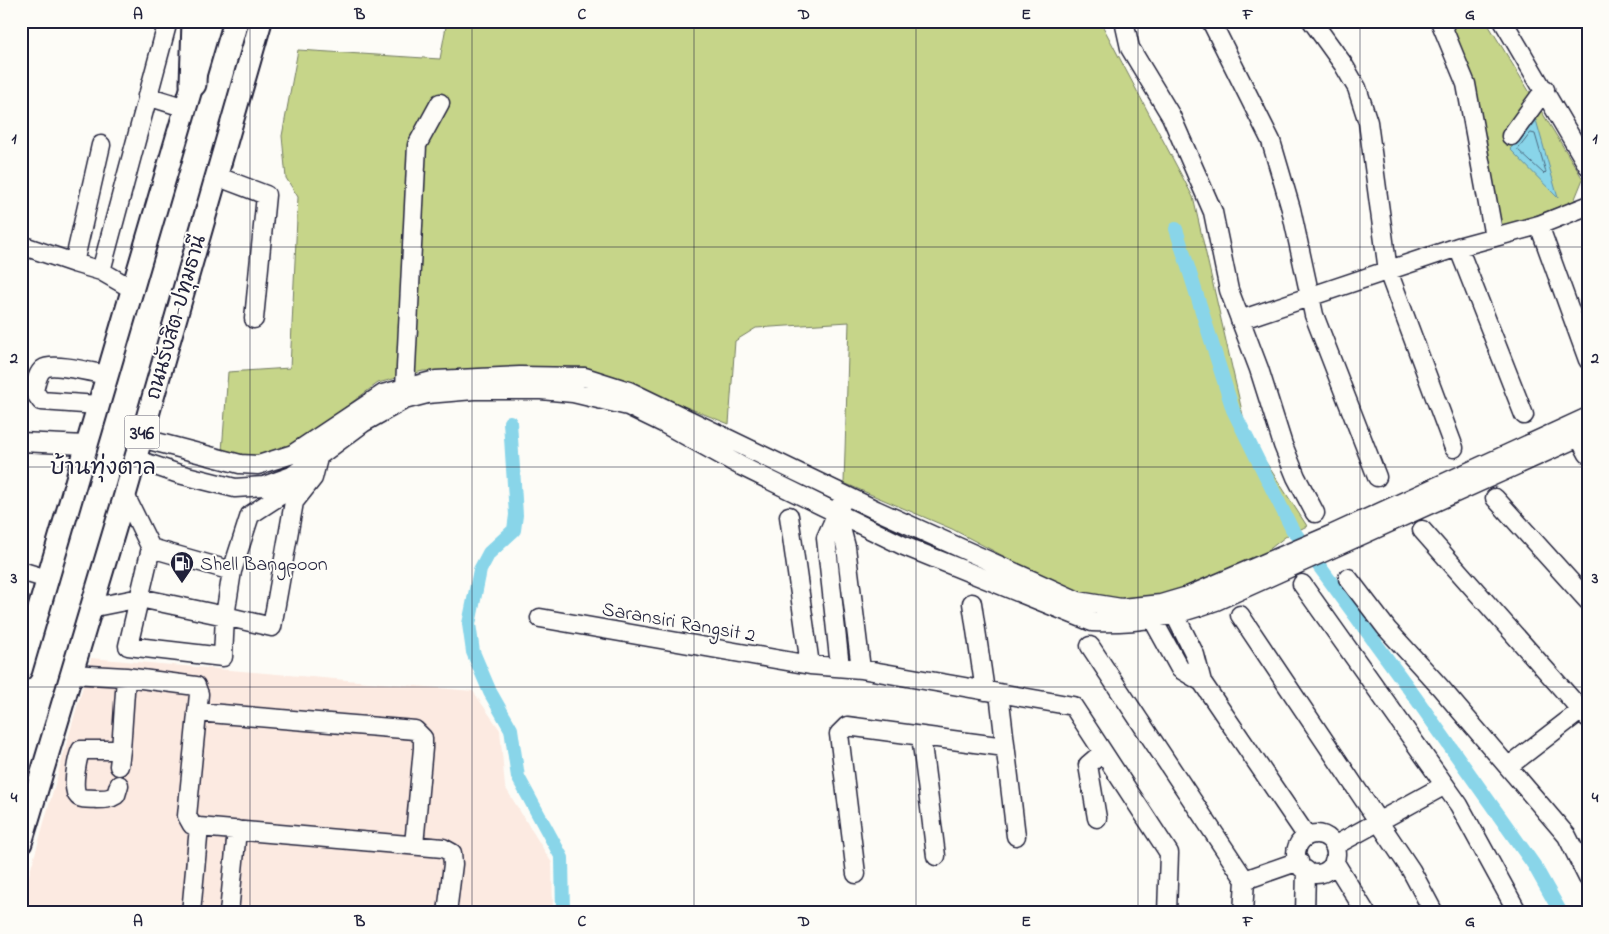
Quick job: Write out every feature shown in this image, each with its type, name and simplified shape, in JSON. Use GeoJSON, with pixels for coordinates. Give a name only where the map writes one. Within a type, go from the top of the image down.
{"type":"FeatureCollection","features":[{"type":"Feature","properties":{"kind":"highway"},"geometry":{"type":"LineString","coordinates":[[193,84],[195,21]]}},
{"type":"Feature","properties":{"kind":"main road","name":"346"},"geometry":{"type":"LineString","coordinates":[[21,670],[85,445],[134,290],[212,21]]}},
{"type":"Feature","properties":{"kind":"main road","name":"ถนนรังสิต-ปทุมธานี"},"geometry":{"type":"LineString","coordinates":[[21,843],[90,608],[126,495],[142,462],[216,176],[261,21]]}},
{"type":"Feature","properties":{"kind":"street"},"geometry":{"type":"LineString","coordinates":[[102,271],[168,21]]}},
{"type":"Feature","properties":{"kind":"street"},"geometry":{"type":"LineString","coordinates":[[1124,21],[1130,48],[1170,116],[1213,212],[1229,290],[1259,369],[1283,445],[1296,477],[1315,513]]}},
{"type":"Feature","properties":{"kind":"street"},"geometry":{"type":"LineString","coordinates":[[1211,21],[1270,141],[1291,209],[1308,297],[1377,477]]}},
{"type":"Feature","properties":{"kind":"street"},"geometry":{"type":"LineString","coordinates":[[1312,21],[1343,64],[1357,88],[1368,122],[1388,271],[1454,448]]}},
{"type":"Feature","properties":{"kind":"street"},"geometry":{"type":"LineString","coordinates":[[1440,21],[1466,84],[1494,237]]}},
{"type":"Feature","properties":{"kind":"street"},"geometry":{"type":"LineString","coordinates":[[1503,21],[1588,166]]}},
{"type":"Feature","properties":{"kind":"street"},"geometry":{"type":"LineString","coordinates":[[1511,136],[1544,90]]}},
{"type":"Feature","properties":{"kind":"street"},"geometry":{"type":"LineString","coordinates":[[147,96],[186,108]]}},
{"type":"Feature","properties":{"kind":"street"},"geometry":{"type":"LineString","coordinates":[[405,388],[417,145],[440,103]]}},
{"type":"Feature","properties":{"kind":"street"},"geometry":{"type":"LineString","coordinates":[[74,263],[101,145]]}},
{"type":"Feature","properties":{"kind":"street"},"geometry":{"type":"LineString","coordinates":[[216,176],[266,195],[254,319]]}},
{"type":"Feature","properties":{"kind":"street"},"geometry":{"type":"LineString","coordinates":[[1240,320],[1458,247],[1539,225],[1588,206],[1586,196],[1588,191]]}},
{"type":"Feature","properties":{"kind":"street"},"geometry":{"type":"LineString","coordinates":[[1539,225],[1588,360]]}},
{"type":"Feature","properties":{"kind":"street"},"geometry":{"type":"LineString","coordinates":[[21,245],[102,271],[134,290]]}},
{"type":"Feature","properties":{"kind":"street"},"geometry":{"type":"LineString","coordinates":[[1458,247],[1524,415]]}},
{"type":"Feature","properties":{"kind":"street"},"geometry":{"type":"LineString","coordinates":[[98,405],[41,400],[34,391],[37,377],[42,369],[52,366],[107,376]]}},
{"type":"Feature","properties":{"kind":"street"},"geometry":{"type":"LineString","coordinates":[[142,462],[178,474],[235,488],[264,486],[292,476],[314,451],[383,394],[445,380],[520,376],[585,378],[629,391],[845,495],[1078,601],[1149,613]]}},
{"type":"Feature","properties":{"kind":"street"},"geometry":{"type":"LineString","coordinates":[[148,440],[240,464],[258,465],[293,454],[314,451],[404,400],[427,394],[474,390],[541,390],[573,393],[628,406],[671,427],[741,466],[904,546],[942,562],[1092,622],[1123,623],[1149,613],[1216,600],[1282,564],[1582,428],[1588,454]]}},
{"type":"Feature","properties":{"kind":"street"},"geometry":{"type":"LineString","coordinates":[[21,442],[85,445]]}},
{"type":"Feature","properties":{"kind":"street"},"geometry":{"type":"LineString","coordinates":[[741,466],[744,445]]}},
{"type":"Feature","properties":{"kind":"street"},"geometry":{"type":"LineString","coordinates":[[126,495],[151,548],[128,646],[223,657],[225,616],[232,572],[250,515],[307,479],[314,451]]}},
{"type":"Feature","properties":{"kind":"street"},"geometry":{"type":"LineString","coordinates":[[90,608],[140,598],[272,628],[294,502],[313,478],[314,451]]}},
{"type":"Feature","properties":{"kind":"street"},"geometry":{"type":"LineString","coordinates":[[840,667],[826,538],[845,495]]}},
{"type":"Feature","properties":{"kind":"street"},"geometry":{"type":"LineString","coordinates":[[1495,498],[1588,600]]}},
{"type":"Feature","properties":{"kind":"street"},"geometry":{"type":"LineString","coordinates":[[837,513],[846,548],[861,669]]}},
{"type":"Feature","properties":{"kind":"street"},"geometry":{"type":"LineString","coordinates":[[789,516],[810,665]]}},
{"type":"Feature","properties":{"kind":"street"},"geometry":{"type":"LineString","coordinates":[[1422,530],[1586,711],[1508,766]]}},
{"type":"Feature","properties":{"kind":"street"},"geometry":{"type":"LineString","coordinates":[[942,562],[949,543]]}},
{"type":"Feature","properties":{"kind":"street"},"geometry":{"type":"LineString","coordinates":[[151,548],[232,572]]}},
{"type":"Feature","properties":{"kind":"street"},"geometry":{"type":"LineString","coordinates":[[21,571],[47,579]]}},
{"type":"Feature","properties":{"kind":"street"},"geometry":{"type":"LineString","coordinates":[[1348,578],[1387,629],[1567,836],[1588,878]]}},
{"type":"Feature","properties":{"kind":"street"},"geometry":{"type":"LineString","coordinates":[[1302,584],[1459,805],[1518,913]]}},
{"type":"Feature","properties":{"kind":"street"},"geometry":{"type":"LineString","coordinates":[[972,603],[1005,747],[1016,836]]}},
{"type":"Feature","properties":{"kind":"street"},"geometry":{"type":"LineString","coordinates":[[1172,609],[1196,655],[1202,682],[1306,836]]}},
{"type":"Feature","properties":{"kind":"street"},"geometry":{"type":"LineString","coordinates":[[1149,613],[1180,670],[1202,682]]}},
{"type":"Feature","properties":{"kind":"street"},"geometry":{"type":"LineString","coordinates":[[1240,615],[1411,870],[1434,913]]}},
{"type":"Feature","properties":{"kind":"street","name":"Saransiri Rangsit 2"},"geometry":{"type":"LineString","coordinates":[[540,618],[810,665],[861,669],[1073,706],[1169,853],[1167,913]]}},
{"type":"Feature","properties":{"kind":"street"},"geometry":{"type":"LineString","coordinates":[[1090,646],[1245,880],[1243,913]]}},
{"type":"Feature","properties":{"kind":"street"},"geometry":{"type":"LineString","coordinates":[[70,674],[126,677],[196,686],[199,694],[187,816],[192,824],[199,827],[443,848],[452,853],[453,864],[447,913]]}},
{"type":"Feature","properties":{"kind":"street"},"geometry":{"type":"LineString","coordinates":[[119,785],[116,795],[105,800],[81,798],[76,795],[74,789],[78,756],[81,750],[120,758],[126,677]]}},
{"type":"Feature","properties":{"kind":"street"},"geometry":{"type":"LineString","coordinates":[[197,712],[415,730],[423,738],[423,748],[414,845]]}},
{"type":"Feature","properties":{"kind":"street"},"geometry":{"type":"LineString","coordinates":[[1080,718],[1097,818]]}},
{"type":"Feature","properties":{"kind":"street"},"geometry":{"type":"LineString","coordinates":[[856,874],[839,734],[847,726],[1005,747]]}},
{"type":"Feature","properties":{"kind":"street"},"geometry":{"type":"LineString","coordinates":[[921,736],[936,856]]}},
{"type":"Feature","properties":{"kind":"street"},"geometry":{"type":"LineString","coordinates":[[1088,765],[1103,752]]}},
{"type":"Feature","properties":{"kind":"street"},"geometry":{"type":"LineString","coordinates":[[1245,880],[1302,866],[1317,874],[1327,871],[1334,853],[1379,822],[1445,785]]}},
{"type":"Feature","properties":{"kind":"street"},"geometry":{"type":"LineString","coordinates":[[191,913],[199,827]]}},
{"type":"Feature","properties":{"kind":"street"},"geometry":{"type":"LineString","coordinates":[[229,913],[237,830]]}},
{"type":"Feature","properties":{"kind":"street"},"geometry":{"type":"LineString","coordinates":[[1305,913],[1302,866],[1298,848],[1306,836],[1319,834],[1327,838],[1366,913]]}},
{"type":"Feature","properties":{"kind":"shaded area"},"geometry":{"type":"Polygon","coordinates":[[[91,658],[473,691],[500,730],[505,787],[552,863],[553,913],[21,913],[21,903],[91,658]]]}},
{"type":"Feature","properties":{"kind":"green space"},"geometry":{"type":"Polygon","coordinates":[[[447,21],[1100,21],[1193,197],[1247,433],[1307,526],[1285,537],[1262,555],[1173,592],[1124,602],[1079,596],[952,529],[844,483],[849,322],[756,328],[735,341],[729,424],[585,367],[423,371],[378,383],[304,438],[263,458],[222,451],[228,372],[290,368],[298,197],[286,178],[282,136],[298,50],[440,59],[447,21]]]}},
{"type":"Feature","properties":{"kind":"green space"},"geometry":{"type":"Polygon","coordinates":[[[1446,21],[1486,21],[1583,179],[1574,201],[1500,229],[1446,21]]]}},
{"type":"Feature","properties":{"kind":"water"},"geometry":{"type":"Polygon","coordinates":[[[1536,120],[1558,198],[1510,149],[1536,120]]]}},
{"type":"Feature","properties":{"kind":"waterway"},"geometry":{"type":"LineString","coordinates":[[1176,229],[1233,410],[1292,529],[1415,697],[1534,865],[1561,913]]}},
{"type":"Feature","properties":{"kind":"waterway"},"geometry":{"type":"LineString","coordinates":[[510,422],[516,515],[514,530],[489,553],[480,570],[469,624],[473,652],[490,692],[511,729],[518,777],[562,858],[563,913]]}},
{"type":"Feature","properties":{"kind":"place","name":"Shell Bangpoon"},"geometry":{"type":"Point","coordinates":[182,584]}},
{"type":"Feature","properties":{"kind":"district","name":"บ้านทุ่งตาล"},"geometry":{"type":"Point","coordinates":[103,466]}}]}
